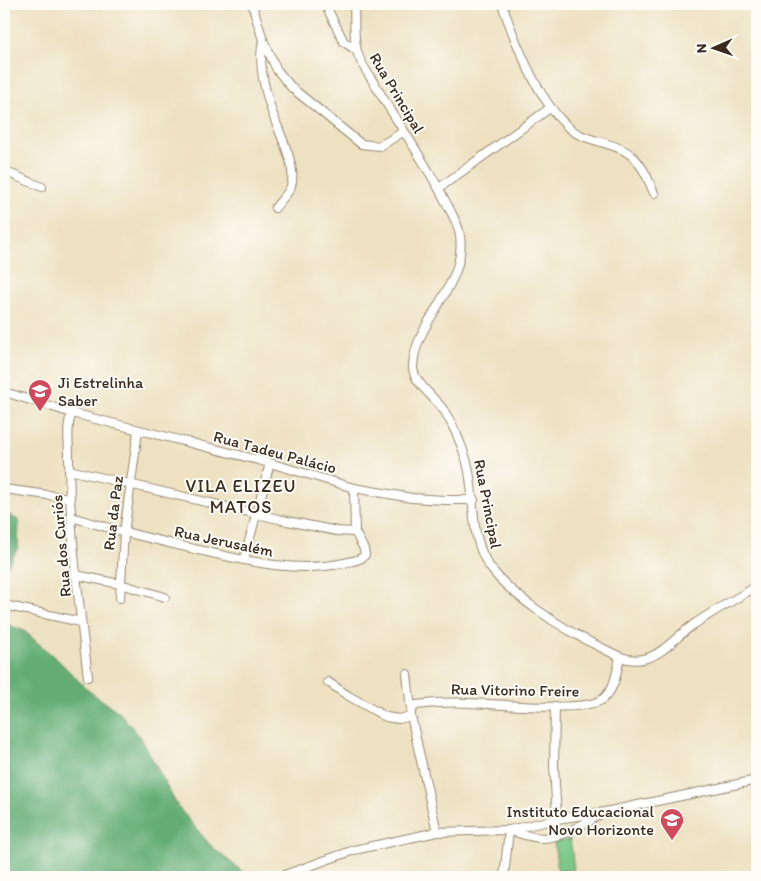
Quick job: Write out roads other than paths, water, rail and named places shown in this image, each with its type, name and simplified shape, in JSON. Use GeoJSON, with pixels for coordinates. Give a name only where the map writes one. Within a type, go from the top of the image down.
{"type":"FeatureCollection","features":[{"type":"Feature","properties":{"kind":"street"},"geometry":{"type":"LineString","coordinates":[[252,4],[263,40],[277,70],[284,80],[353,139],[365,146],[380,146],[403,132]]}},
{"type":"Feature","properties":{"kind":"street"},"geometry":{"type":"LineString","coordinates":[[324,4],[344,42],[347,46],[356,50]]}},
{"type":"Feature","properties":{"kind":"street","name":"Rua Principal"},"geometry":{"type":"LineString","coordinates":[[354,4],[356,50],[361,63],[439,188],[458,228],[460,237],[459,254],[452,280],[416,347],[413,370],[419,383],[443,409],[453,425],[467,462],[474,500],[474,515],[480,544],[487,562],[509,587],[573,633],[620,657],[638,660],[650,657],[694,624],[757,586]]}},
{"type":"Feature","properties":{"kind":"street"},"geometry":{"type":"LineString","coordinates":[[502,4],[528,66],[550,108],[569,128],[589,139],[632,155],[644,169],[654,193]]}},
{"type":"Feature","properties":{"kind":"street"},"geometry":{"type":"LineString","coordinates":[[263,40],[261,63],[270,108],[288,154],[292,171],[291,187],[275,208]]}},
{"type":"Feature","properties":{"kind":"street"},"geometry":{"type":"LineString","coordinates":[[439,188],[550,108]]}},
{"type":"Feature","properties":{"kind":"street"},"geometry":{"type":"LineString","coordinates":[[4,171],[42,187]]}},
{"type":"Feature","properties":{"kind":"street","name":"Rua Tadeu Palácio"},"geometry":{"type":"LineString","coordinates":[[11,394],[72,413],[270,463],[354,488],[412,498],[474,500]]}},
{"type":"Feature","properties":{"kind":"street","name":"Rua dos Curiós"},"geometry":{"type":"LineString","coordinates":[[72,413],[70,422],[70,498],[76,574],[88,676]]}},
{"type":"Feature","properties":{"kind":"street","name":"Rua da Paz"},"geometry":{"type":"LineString","coordinates":[[120,598],[124,533],[138,431]]}},
{"type":"Feature","properties":{"kind":"street"},"geometry":{"type":"LineString","coordinates":[[244,560],[270,463]]}},
{"type":"Feature","properties":{"kind":"street"},"geometry":{"type":"LineString","coordinates":[[69,470],[322,528],[355,532],[354,488]]}},
{"type":"Feature","properties":{"kind":"street"},"geometry":{"type":"LineString","coordinates":[[4,489],[70,498]]}},
{"type":"Feature","properties":{"kind":"street","name":"Rua Jerusalém"},"geometry":{"type":"LineString","coordinates":[[72,517],[124,533],[288,568],[318,568],[362,559],[365,555],[364,549],[355,532]]}},
{"type":"Feature","properties":{"kind":"street"},"geometry":{"type":"LineString","coordinates":[[76,574],[164,597]]}},
{"type":"Feature","properties":{"kind":"street"},"geometry":{"type":"LineString","coordinates":[[4,605],[81,622]]}},
{"type":"Feature","properties":{"kind":"street","name":"Rua Vitorino Freire"},"geometry":{"type":"LineString","coordinates":[[328,682],[386,717],[399,719],[411,713],[416,705],[424,704],[591,705],[605,697],[614,682],[620,657]]}},
{"type":"Feature","properties":{"kind":"street"},"geometry":{"type":"LineString","coordinates":[[407,674],[411,713],[437,832]]}},
{"type":"Feature","properties":{"kind":"street"},"geometry":{"type":"LineString","coordinates":[[555,706],[554,766],[557,819]]}},
{"type":"Feature","properties":{"kind":"street"},"geometry":{"type":"LineString","coordinates":[[280,877],[354,850],[437,832],[509,830],[757,780]]}},
{"type":"Feature","properties":{"kind":"street"},"geometry":{"type":"LineString","coordinates":[[509,830],[536,837],[550,837],[581,826],[605,812]]}},
{"type":"Feature","properties":{"kind":"street"},"geometry":{"type":"LineString","coordinates":[[504,877],[509,830]]}},
{"type":"Feature","properties":{"kind":"place","name":"Ji Estrelinha Saber"},"geometry":{"type":"Point","coordinates":[40,412]}},
{"type":"Feature","properties":{"kind":"place","name":"Instituto Educacional Novo Horizonte"},"geometry":{"type":"Point","coordinates":[672,841]}},
{"type":"Feature","properties":{"kind":"district","name":"VILA ELIZEU MATOS"},"geometry":{"type":"Point","coordinates":[241,496]}}]}
